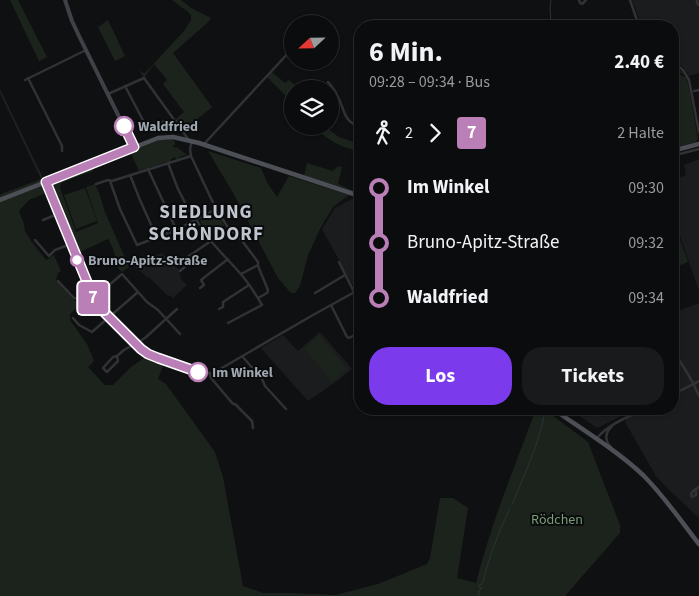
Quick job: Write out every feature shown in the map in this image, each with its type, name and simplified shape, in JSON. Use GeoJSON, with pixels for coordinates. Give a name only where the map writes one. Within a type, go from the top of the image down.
{"type":"FeatureCollection","features":[{"type":"Feature","properties":{"kind":"main road"},"geometry":{"type":"LineString","coordinates":[[0,200],[164,137],[179,138],[205,145],[354,194]]}},
{"type":"Feature","properties":{"kind":"main road"},"geometry":{"type":"LineString","coordinates":[[679,149],[699,144]]}},
{"type":"Feature","properties":{"kind":"main road"},"geometry":{"type":"LineString","coordinates":[[562,415],[637,470],[654,487],[699,544]]}},
{"type":"Feature","properties":{"kind":"street"},"geometry":{"type":"LineString","coordinates":[[65,0],[72,21],[134,147]]}},
{"type":"Feature","properties":{"kind":"street"},"geometry":{"type":"LineString","coordinates":[[579,0],[582,4],[586,0]]}},
{"type":"Feature","properties":{"kind":"street"},"geometry":{"type":"LineString","coordinates":[[630,0],[637,20]]}},
{"type":"Feature","properties":{"kind":"street"},"geometry":{"type":"LineString","coordinates":[[697,0],[699,5]]}},
{"type":"Feature","properties":{"kind":"street"},"geometry":{"type":"LineString","coordinates":[[24,80],[86,50]]}},
{"type":"Feature","properties":{"kind":"street"},"geometry":{"type":"LineString","coordinates":[[205,145],[284,58]]}},
{"type":"Feature","properties":{"kind":"street"},"geometry":{"type":"LineString","coordinates":[[679,67],[688,77],[698,118],[699,132]]}},
{"type":"Feature","properties":{"kind":"street"},"geometry":{"type":"LineString","coordinates":[[28,78],[62,146],[62,151]]}},
{"type":"Feature","properties":{"kind":"street"},"geometry":{"type":"LineString","coordinates":[[108,94],[142,78],[145,79],[190,141],[191,156],[216,210],[258,262],[268,290],[267,293],[258,298]]}},
{"type":"Feature","properties":{"kind":"street"},"geometry":{"type":"LineString","coordinates":[[125,86],[146,126],[160,122],[176,122]]}},
{"type":"Feature","properties":{"kind":"street"},"geometry":{"type":"LineString","coordinates":[[694,91],[699,90]]}},
{"type":"Feature","properties":{"kind":"street"},"geometry":{"type":"LineString","coordinates":[[339,99],[346,118],[354,125]]}},
{"type":"Feature","properties":{"kind":"street"},"geometry":{"type":"LineString","coordinates":[[679,154],[699,149]]}},
{"type":"Feature","properties":{"kind":"street"},"geometry":{"type":"LineString","coordinates":[[96,184],[191,156]]}},
{"type":"Feature","properties":{"kind":"street"},"geometry":{"type":"LineString","coordinates":[[168,163],[178,189],[195,220],[241,274],[262,305],[228,322]]}},
{"type":"Feature","properties":{"kind":"street"},"geometry":{"type":"LineString","coordinates":[[148,169],[176,230]]}},
{"type":"Feature","properties":{"kind":"street"},"geometry":{"type":"LineString","coordinates":[[130,175],[157,238]]}},
{"type":"Feature","properties":{"kind":"street"},"geometry":{"type":"LineString","coordinates":[[110,181],[120,209],[137,246],[176,230],[216,210]]}},
{"type":"Feature","properties":{"kind":"street"},"geometry":{"type":"LineString","coordinates":[[46,182],[96,304],[144,352],[199,373],[210,374],[354,292],[339,262]]}},
{"type":"Feature","properties":{"kind":"street"},"geometry":{"type":"LineString","coordinates":[[43,220],[58,214]]}},
{"type":"Feature","properties":{"kind":"street"},"geometry":{"type":"LineString","coordinates":[[35,240],[49,256],[55,250],[71,244]]}},
{"type":"Feature","properties":{"kind":"street"},"geometry":{"type":"LineString","coordinates":[[180,271],[186,265],[183,260],[211,241]]}},
{"type":"Feature","properties":{"kind":"street"},"geometry":{"type":"LineString","coordinates":[[200,288],[204,285],[201,280],[228,259]]}},
{"type":"Feature","properties":{"kind":"street"},"geometry":{"type":"LineString","coordinates":[[241,274],[258,265]]}},
{"type":"Feature","properties":{"kind":"street"},"geometry":{"type":"LineString","coordinates":[[58,280],[76,299],[107,288],[122,274],[180,334]]}},
{"type":"Feature","properties":{"kind":"street"},"geometry":{"type":"LineString","coordinates":[[315,293],[345,275]]}},
{"type":"Feature","properties":{"kind":"street"},"geometry":{"type":"LineString","coordinates":[[219,309],[223,307],[222,302],[249,285]]}},
{"type":"Feature","properties":{"kind":"street"},"geometry":{"type":"LineString","coordinates":[[73,318],[79,325],[92,332],[138,292]]}},
{"type":"Feature","properties":{"kind":"street"},"geometry":{"type":"LineString","coordinates":[[331,304],[348,338],[354,335]]}},
{"type":"Feature","properties":{"kind":"street"},"geometry":{"type":"LineString","coordinates":[[116,356],[118,361],[107,372],[102,368],[113,356],[116,356],[144,338],[177,309]]}},
{"type":"Feature","properties":{"kind":"street"},"geometry":{"type":"LineString","coordinates":[[242,356],[262,379],[265,386],[286,408]]}},
{"type":"Feature","properties":{"kind":"street"},"geometry":{"type":"LineString","coordinates":[[679,361],[694,384],[699,396]]}},
{"type":"Feature","properties":{"kind":"street"},"geometry":{"type":"LineString","coordinates":[[210,374],[223,394],[252,421],[253,428]]}},
{"type":"Feature","properties":{"kind":"street"},"geometry":{"type":"LineString","coordinates":[[679,392],[699,381]]}},
{"type":"Feature","properties":{"kind":"street"},"geometry":{"type":"LineString","coordinates":[[596,439],[605,430],[632,415]]}},
{"type":"Feature","properties":{"kind":"street"},"geometry":{"type":"LineString","coordinates":[[615,424],[607,432],[606,438],[620,456]]}},
{"type":"Feature","properties":{"kind":"shaded area"},"geometry":{"type":"Polygon","coordinates":[[[632,0],[699,0],[699,73],[689,76],[679,63],[679,20],[640,20],[632,0]]]}},
{"type":"Feature","properties":{"kind":"shaded area"},"geometry":{"type":"Polygon","coordinates":[[[699,159],[699,291],[679,233],[679,178],[686,175],[684,165],[699,159]]]}},
{"type":"Feature","properties":{"kind":"shaded area"},"geometry":{"type":"Polygon","coordinates":[[[354,198],[354,287],[322,229],[335,208],[354,198]]]}},
{"type":"Feature","properties":{"kind":"shaded area"},"geometry":{"type":"Polygon","coordinates":[[[162,253],[179,270],[181,279],[187,285],[173,298],[167,295],[149,277],[133,265],[162,253]]]}},
{"type":"Feature","properties":{"kind":"shaded area"},"geometry":{"type":"Polygon","coordinates":[[[699,303],[699,518],[656,476],[625,422],[628,415],[679,415],[679,311],[699,303]]]}},
{"type":"Feature","properties":{"kind":"shaded area"},"geometry":{"type":"Polygon","coordinates":[[[320,332],[352,369],[308,401],[261,348],[283,335],[298,351],[320,332]]]}},
{"type":"Feature","properties":{"kind":"shaded area"},"geometry":{"type":"Polygon","coordinates":[[[579,415],[623,415],[597,428],[579,415]]]}},
{"type":"Feature","properties":{"kind":"green space"},"geometry":{"type":"Polygon","coordinates":[[[10,0],[18,0],[47,57],[39,61],[10,0]]]}},
{"type":"Feature","properties":{"kind":"green space"},"geometry":{"type":"Polygon","coordinates":[[[172,0],[181,0],[191,8],[211,18],[173,53],[212,107],[184,130],[176,119],[184,112],[163,84],[167,80],[154,64],[144,78],[139,70],[145,73],[184,31],[191,20],[191,15],[172,0]]]}},
{"type":"Feature","properties":{"kind":"green space"},"geometry":{"type":"Polygon","coordinates":[[[108,20],[125,56],[115,61],[98,27],[108,20]]]}},
{"type":"Feature","properties":{"kind":"green space"},"geometry":{"type":"Polygon","coordinates":[[[272,72],[284,82],[284,94],[267,77],[272,72]]]}},
{"type":"Feature","properties":{"kind":"green space"},"geometry":{"type":"Polygon","coordinates":[[[679,74],[686,78],[688,83],[698,138],[696,142],[679,146],[679,74]]]}},
{"type":"Feature","properties":{"kind":"green space"},"geometry":{"type":"Polygon","coordinates":[[[0,89],[43,178],[42,181],[0,198],[1,194],[41,179],[0,93],[0,89]]]}},
{"type":"Feature","properties":{"kind":"green space"},"geometry":{"type":"Polygon","coordinates":[[[324,135],[336,135],[354,142],[354,150],[347,148],[335,143],[324,135]]]}},
{"type":"Feature","properties":{"kind":"green space"},"geometry":{"type":"Polygon","coordinates":[[[171,139],[175,141],[174,148],[177,147],[188,156],[179,157],[180,159],[177,160],[175,157],[170,160],[171,162],[139,171],[130,151],[158,140],[171,139]]]}},
{"type":"Feature","properties":{"kind":"green space"},"geometry":{"type":"Polygon","coordinates":[[[208,151],[261,168],[268,184],[277,197],[289,176],[349,195],[333,207],[321,227],[308,255],[300,286],[295,293],[290,292],[278,278],[232,191],[208,151]]]}},
{"type":"Feature","properties":{"kind":"green space"},"geometry":{"type":"Polygon","coordinates":[[[307,163],[333,171],[338,166],[342,167],[338,184],[354,191],[304,176],[307,163]]]}},
{"type":"Feature","properties":{"kind":"green space"},"geometry":{"type":"Polygon","coordinates":[[[95,164],[92,172],[61,183],[60,188],[76,232],[98,223],[86,187],[95,184],[129,267],[122,272],[118,267],[108,239],[80,252],[76,241],[72,241],[51,187],[57,181],[95,164]]]}},
{"type":"Feature","properties":{"kind":"green space","name":"Rödchen"},"geometry":{"type":"Polygon","coordinates":[[[41,186],[45,187],[48,192],[29,200],[19,211],[25,231],[46,260],[54,255],[61,271],[58,273],[56,280],[75,301],[83,299],[84,301],[90,298],[93,303],[83,312],[77,307],[70,314],[70,320],[87,344],[94,361],[88,367],[105,385],[113,385],[131,367],[147,356],[164,363],[158,379],[166,384],[215,452],[223,477],[243,586],[263,593],[335,595],[378,584],[427,564],[430,558],[440,498],[453,498],[468,508],[457,578],[476,583],[496,517],[534,415],[552,415],[588,442],[620,525],[620,533],[565,596],[0,596],[0,202],[41,186]]]}},
{"type":"Feature","properties":{"kind":"green space"},"geometry":{"type":"Polygon","coordinates":[[[85,188],[97,221],[76,229],[64,195],[85,188]]]}},
{"type":"Feature","properties":{"kind":"green space"},"geometry":{"type":"Polygon","coordinates":[[[215,212],[224,225],[209,236],[200,221],[215,212]]]}},
{"type":"Feature","properties":{"kind":"green space"},"geometry":{"type":"Polygon","coordinates":[[[679,236],[688,262],[679,266],[679,236]]]}},
{"type":"Feature","properties":{"kind":"green space"},"geometry":{"type":"Polygon","coordinates":[[[319,335],[347,369],[332,382],[304,348],[319,335]]]}},
{"type":"Feature","properties":{"kind":"waterway"},"geometry":{"type":"LineString","coordinates":[[551,0],[551,20]]}},
{"type":"Feature","properties":{"kind":"waterway"},"geometry":{"type":"LineString","coordinates":[[512,505],[535,448],[544,415]]}},
{"type":"Feature","properties":{"kind":"waterway"},"geometry":{"type":"LineString","coordinates":[[483,582],[488,563],[510,508]]}},
{"type":"Feature","properties":{"kind":"waterway"},"geometry":{"type":"LineString","coordinates":[[478,596],[482,588],[479,585],[482,584]]}},
{"type":"Feature","properties":{"kind":"bus line","name":"7"},"geometry":{"type":"LineString","coordinates":[[124,126],[134,147],[46,182],[96,304],[144,352],[198,372]]}},
{"type":"Feature","properties":{"kind":"place","name":"Waldfried"},"geometry":{"type":"Point","coordinates":[124,126]}},
{"type":"Feature","properties":{"kind":"place","name":"Bruno-Apitz-Straße"},"geometry":{"type":"Point","coordinates":[77,260]}},
{"type":"Feature","properties":{"kind":"place","name":"Im Winkel"},"geometry":{"type":"Point","coordinates":[198,372]}},
{"type":"Feature","properties":{"kind":"district","name":"SIEDLUNG SCHÖNDORF"},"geometry":{"type":"Point","coordinates":[206,222]}}]}
